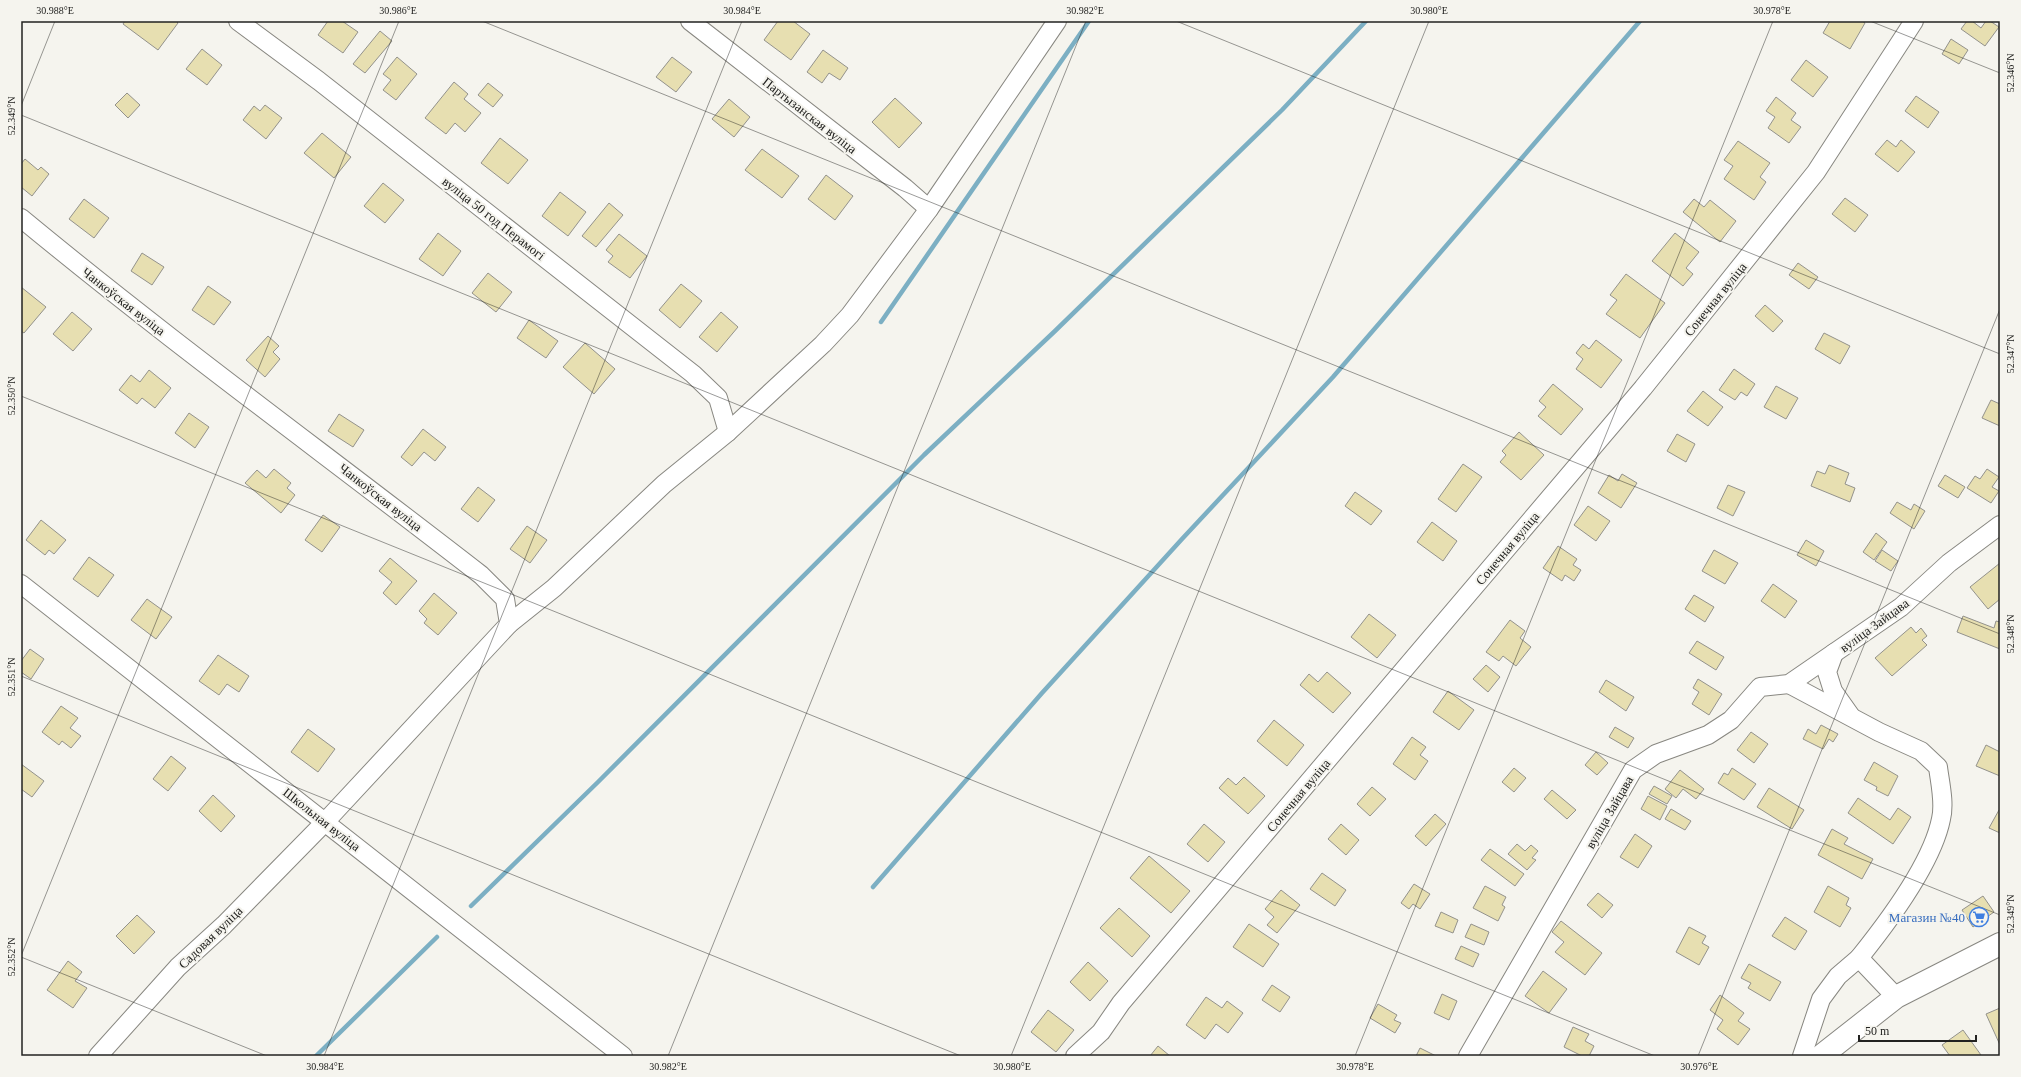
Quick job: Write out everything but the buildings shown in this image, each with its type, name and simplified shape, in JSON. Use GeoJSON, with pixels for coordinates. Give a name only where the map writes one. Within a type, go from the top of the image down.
{"type":"FeatureCollection","features":[{"type":"Feature","properties":{"kind":"street","name":"вуліца 50 год Перамогі"},"geometry":{"type":"LineString","coordinates":[[238,21],[319,81],[693,374],[718,398],[728,432]]}},
{"type":"Feature","properties":{"kind":"street","name":"Партызанская вуліца"},"geometry":{"type":"LineString","coordinates":[[690,21],[905,188],[929,209]]}},
{"type":"Feature","properties":{"kind":"street"},"geometry":{"type":"LineString","coordinates":[[325,822],[509,624],[554,588],[664,484],[728,432],[824,344],[850,315],[929,209],[1056,21]]}},
{"type":"Feature","properties":{"kind":"street","name":"Сонечная вуліца"},"geometry":{"type":"LineString","coordinates":[[1075,1056],[1100,1032],[1121,1003],[1644,388],[1816,172],[1914,21]]}},
{"type":"Feature","properties":{"kind":"street","name":"Чанкоўская вуліца"},"geometry":{"type":"LineString","coordinates":[[21,218],[144,318],[317,448],[481,575],[505,599],[509,624]]}},
{"type":"Feature","properties":{"kind":"street","name":"вуліца Зайцава"},"geometry":{"type":"LineString","coordinates":[[1468,1056],[1633,770],[1656,754],[1708,735],[1731,720],[1760,687],[1789,684],[1901,607],[1949,563],[2000,525]]}},
{"type":"Feature","properties":{"kind":"street","name":"Школьная вуліца"},"geometry":{"type":"LineString","coordinates":[[21,584],[623,1056]]}},
{"type":"Feature","properties":{"kind":"street"},"geometry":{"type":"LineString","coordinates":[[1834,653],[1827,672],[1833,691],[1852,718]]}},
{"type":"Feature","properties":{"kind":"street"},"geometry":{"type":"LineString","coordinates":[[1789,684],[1852,718],[1921,751],[1938,767],[1942,810],[1942,818],[1932,847],[1910,886],[1859,958],[1838,976],[1821,999],[1802,1056]]}},
{"type":"Feature","properties":{"kind":"street","name":"Садовая вуліца"},"geometry":{"type":"LineString","coordinates":[[98,1056],[178,968],[224,925],[325,822]]}},
{"type":"Feature","properties":{"kind":"street"},"geometry":{"type":"LineString","coordinates":[[1821,1056],[1896,997],[2000,944]]}},
{"type":"Feature","properties":{"kind":"street"},"geometry":{"type":"LineString","coordinates":[[1859,958],[1896,997]]}},
{"type":"Feature","properties":{"kind":"waterway"},"geometry":{"type":"LineString","coordinates":[[881,322],[1089,21]]}},
{"type":"Feature","properties":{"kind":"waterway"},"geometry":{"type":"LineString","coordinates":[[471,906],[598,782],[924,455],[1055,331],[1282,110],[1366,21]]}},
{"type":"Feature","properties":{"kind":"waterway"},"geometry":{"type":"LineString","coordinates":[[873,887],[1042,693],[1182,539],[1333,377],[1640,21]]}},
{"type":"Feature","properties":{"kind":"waterway"},"geometry":{"type":"LineString","coordinates":[[316,1056],[437,937]]}},
{"type":"Feature","properties":{"kind":"place","name":"Магазин №40"},"geometry":{"type":"Point","coordinates":[1979,917]}}]}
